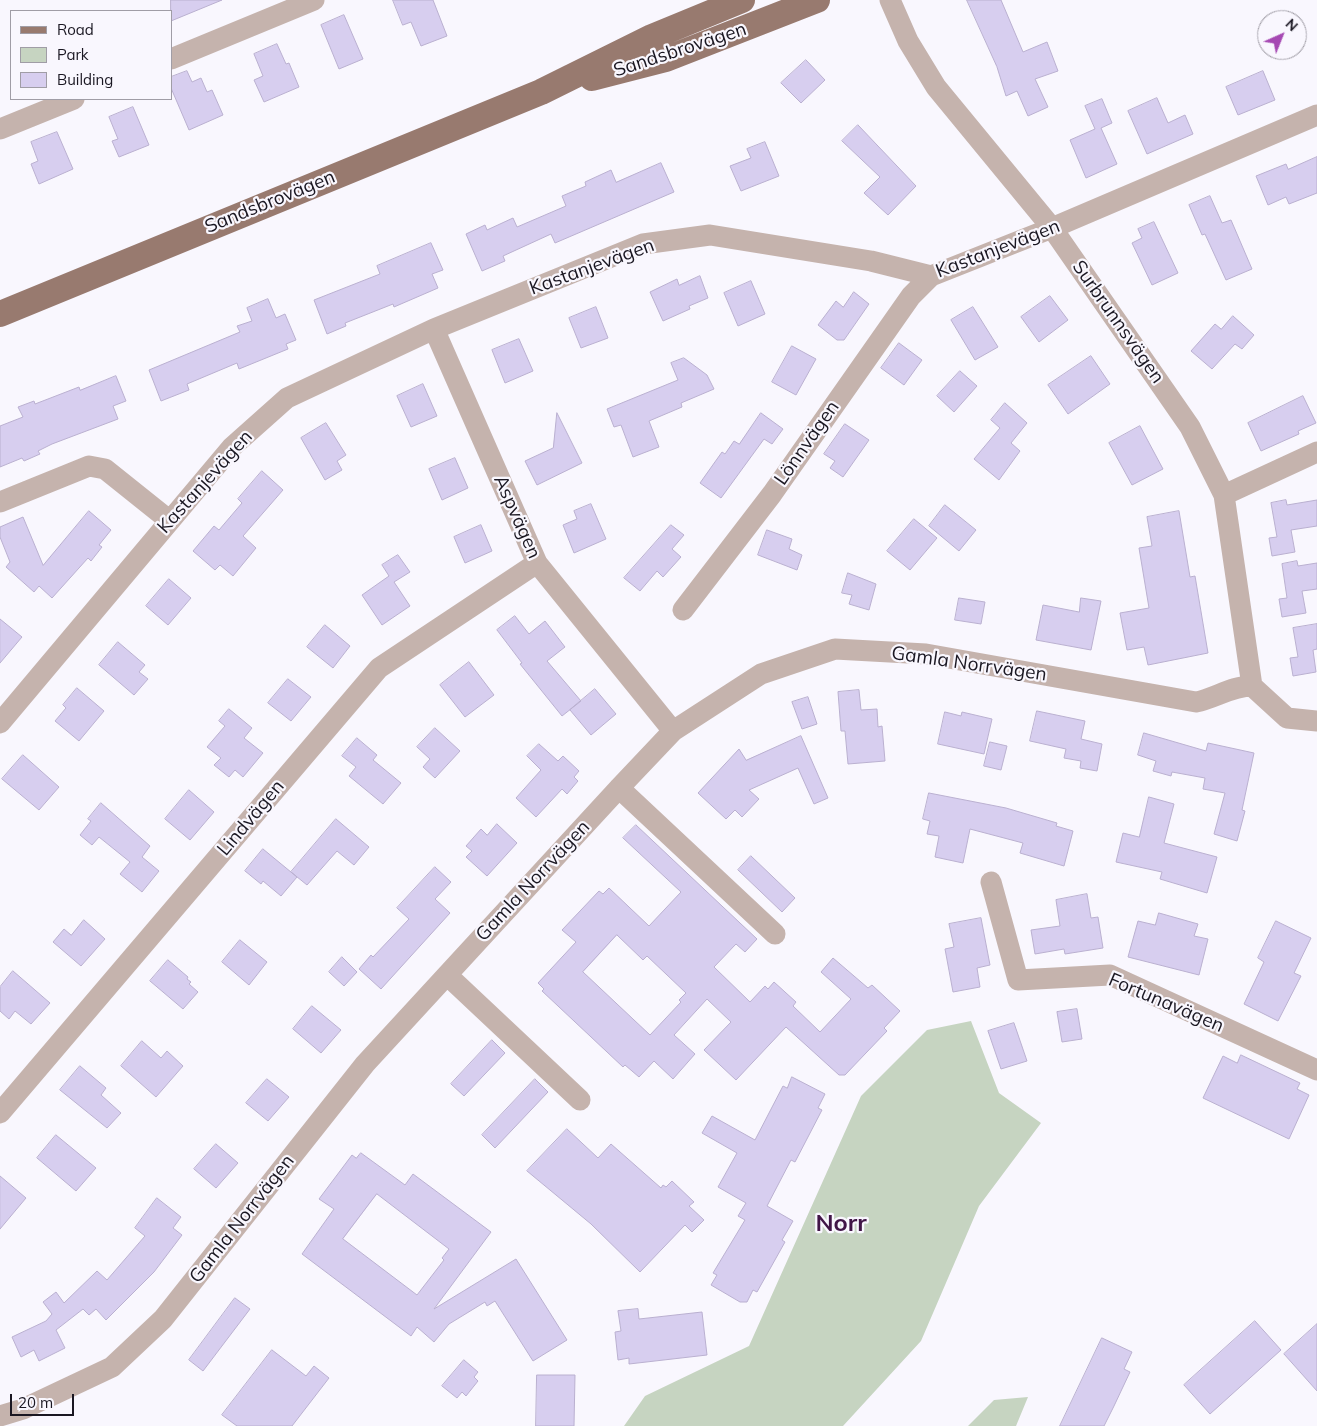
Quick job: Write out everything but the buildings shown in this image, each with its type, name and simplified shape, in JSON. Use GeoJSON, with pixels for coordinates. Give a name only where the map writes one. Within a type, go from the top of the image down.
{"type":"FeatureCollection","features":[{"type":"Feature","properties":{"kind":"main road","name":"Sandsbrovägen"},"geometry":{"type":"LineString","coordinates":[[0,314],[541,92],[652,37],[742,0]]}},
{"type":"Feature","properties":{"kind":"main road","name":"Sandsbrovägen"},"geometry":{"type":"LineString","coordinates":[[541,92],[666,59],[816,0]]}},
{"type":"Feature","properties":{"kind":"street"},"geometry":{"type":"LineString","coordinates":[[172,59],[314,0]]}},
{"type":"Feature","properties":{"kind":"street","name":"Surbrunnsvägen"},"geometry":{"type":"LineString","coordinates":[[890,0],[908,41],[936,87],[1052,228],[1190,426],[1224,495],[1252,686]]}},
{"type":"Feature","properties":{"kind":"street"},"geometry":{"type":"LineString","coordinates":[[0,129],[72,100]]}},
{"type":"Feature","properties":{"kind":"street","name":"Kastanjevägen"},"geometry":{"type":"LineString","coordinates":[[0,723],[232,447],[287,398],[434,329],[644,244],[710,235],[871,261],[931,276],[1052,228],[1317,115]]}},
{"type":"Feature","properties":{"kind":"street","name":"Lönnvägen"},"geometry":{"type":"LineString","coordinates":[[683,610],[772,494],[911,296],[931,276]]}},
{"type":"Feature","properties":{"kind":"street","name":"Aspvägen"},"geometry":{"type":"LineString","coordinates":[[434,329],[537,563],[673,731]]}},
{"type":"Feature","properties":{"kind":"street"},"geometry":{"type":"LineString","coordinates":[[1224,495],[1317,452]]}},
{"type":"Feature","properties":{"kind":"street"},"geometry":{"type":"LineString","coordinates":[[0,502],[88,466],[106,469],[170,521]]}},
{"type":"Feature","properties":{"kind":"street","name":"Lindvägen"},"geometry":{"type":"LineString","coordinates":[[0,1113],[379,668],[537,563]]}},
{"type":"Feature","properties":{"kind":"street","name":"Gamla Norrvägen"},"geometry":{"type":"LineString","coordinates":[[0,1416],[23,1409],[112,1367],[163,1319],[365,1064],[619,788],[673,731],[761,674],[835,649],[926,654],[1196,702],[1215,698],[1234,688],[1252,686]]}},
{"type":"Feature","properties":{"kind":"street"},"geometry":{"type":"LineString","coordinates":[[1252,686],[1287,718],[1317,721]]}},
{"type":"Feature","properties":{"kind":"street"},"geometry":{"type":"LineString","coordinates":[[619,788],[775,934]]}},
{"type":"Feature","properties":{"kind":"street","name":"Fortunavägen"},"geometry":{"type":"LineString","coordinates":[[992,882],[1018,980],[1110,976],[1317,1070]]}},
{"type":"Feature","properties":{"kind":"street"},"geometry":{"type":"LineString","coordinates":[[447,974],[580,1100]]}},
{"type":"Feature","properties":{"kind":"green space"},"geometry":{"type":"Polygon","coordinates":[[[971,1021],[999,1093],[1041,1123],[979,1206],[921,1341],[843,1426],[624,1426],[645,1396],[749,1346],[861,1096],[927,1030],[971,1021]]]}},
{"type":"Feature","properties":{"kind":"green space"},"geometry":{"type":"Polygon","coordinates":[[[1028,1397],[1016,1426],[968,1426],[994,1400],[1028,1397]]]}},
{"type":"Feature","properties":{"kind":"district","name":"Norr"},"geometry":{"type":"Point","coordinates":[841,1224]}}]}
